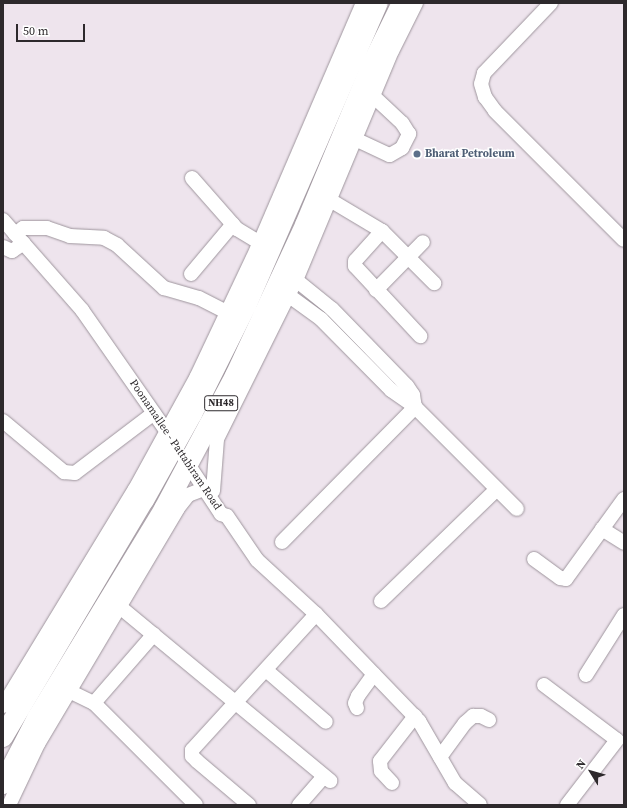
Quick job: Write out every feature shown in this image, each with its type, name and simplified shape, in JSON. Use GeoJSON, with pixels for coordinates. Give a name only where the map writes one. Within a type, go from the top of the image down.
{"type":"FeatureCollection","features":[{"type":"Feature","properties":{"kind":"highway","name":"NH48"},"geometry":{"type":"LineString","coordinates":[[3,737],[167,429],[246,306],[378,3]]}},
{"type":"Feature","properties":{"kind":"highway","name":"NH48"},"geometry":{"type":"LineString","coordinates":[[3,784],[37,718],[179,496],[190,462],[266,313],[381,43],[402,3]]}},
{"type":"Feature","properties":{"kind":"street"},"geometry":{"type":"LineString","coordinates":[[3,706],[167,429],[228,313],[260,243],[363,3]]}},
{"type":"Feature","properties":{"kind":"street"},"geometry":{"type":"LineString","coordinates":[[9,805],[38,744],[120,607],[179,496],[209,490],[216,439],[296,280],[373,96],[416,3]]}},
{"type":"Feature","properties":{"kind":"street"},"geometry":{"type":"LineString","coordinates":[[551,3],[484,73],[481,84],[484,97],[495,111],[624,240]]}},
{"type":"Feature","properties":{"kind":"street"},"geometry":{"type":"LineString","coordinates":[[355,140],[390,155],[402,148],[409,134],[402,122],[373,96]]}},
{"type":"Feature","properties":{"kind":"street"},"geometry":{"type":"LineString","coordinates":[[192,178],[233,224],[260,243]]}},
{"type":"Feature","properties":{"kind":"street"},"geometry":{"type":"LineString","coordinates":[[330,200],[382,231],[434,283]]}},
{"type":"Feature","properties":{"kind":"street","name":"Poonamallee - Pattabiram Road"},"geometry":{"type":"LineString","coordinates":[[3,220],[82,310],[209,490],[226,510],[227,516],[257,560],[316,614],[415,716],[455,782],[480,805]]}},
{"type":"Feature","properties":{"kind":"street"},"geometry":{"type":"LineString","coordinates":[[191,274],[233,224]]}},
{"type":"Feature","properties":{"kind":"street"},"geometry":{"type":"LineString","coordinates":[[3,247],[12,251],[23,228],[47,228],[70,236],[104,238],[117,245],[164,288],[199,298],[228,313]]}},
{"type":"Feature","properties":{"kind":"street"},"geometry":{"type":"LineString","coordinates":[[382,231],[354,263],[376,290],[420,336]]}},
{"type":"Feature","properties":{"kind":"street"},"geometry":{"type":"LineString","coordinates":[[376,290],[423,242]]}},
{"type":"Feature","properties":{"kind":"street"},"geometry":{"type":"LineString","coordinates":[[296,280],[332,309],[407,386],[413,395],[415,407]]}},
{"type":"Feature","properties":{"kind":"street"},"geometry":{"type":"LineString","coordinates":[[288,295],[321,319],[391,390],[415,407],[517,509]]}},
{"type":"Feature","properties":{"kind":"street"},"geometry":{"type":"LineString","coordinates":[[282,542],[415,407]]}},
{"type":"Feature","properties":{"kind":"street"},"geometry":{"type":"LineString","coordinates":[[3,422],[64,472],[74,473],[167,429]]}},
{"type":"Feature","properties":{"kind":"street"},"geometry":{"type":"LineString","coordinates":[[381,601],[497,489]]}},
{"type":"Feature","properties":{"kind":"street"},"geometry":{"type":"LineString","coordinates":[[534,559],[560,578],[566,579],[624,499]]}},
{"type":"Feature","properties":{"kind":"street"},"geometry":{"type":"LineString","coordinates":[[602,529],[624,543]]}},
{"type":"Feature","properties":{"kind":"street"},"geometry":{"type":"LineString","coordinates":[[120,607],[327,779],[299,805]]}},
{"type":"Feature","properties":{"kind":"street"},"geometry":{"type":"LineString","coordinates":[[249,805],[192,756],[196,745],[316,614]]}},
{"type":"Feature","properties":{"kind":"street"},"geometry":{"type":"LineString","coordinates":[[586,675],[624,615]]}},
{"type":"Feature","properties":{"kind":"street"},"geometry":{"type":"LineString","coordinates":[[94,703],[154,634]]}},
{"type":"Feature","properties":{"kind":"street"},"geometry":{"type":"LineString","coordinates":[[266,670],[326,722]]}},
{"type":"Feature","properties":{"kind":"street"},"geometry":{"type":"LineString","coordinates":[[357,708],[355,703],[358,696],[374,674]]}},
{"type":"Feature","properties":{"kind":"street"},"geometry":{"type":"LineString","coordinates":[[544,685],[617,740],[567,805]]}},
{"type":"Feature","properties":{"kind":"street"},"geometry":{"type":"LineString","coordinates":[[69,691],[94,703],[196,805]]}},
{"type":"Feature","properties":{"kind":"street"},"geometry":{"type":"LineString","coordinates":[[392,783],[381,771],[380,761],[415,716]]}},
{"type":"Feature","properties":{"kind":"street"},"geometry":{"type":"LineString","coordinates":[[440,757],[464,723],[473,716],[481,716],[489,720]]}},
{"type":"Feature","properties":{"kind":"place","name":"Bharat Petroleum"},"geometry":{"type":"Point","coordinates":[417,154]}}]}
